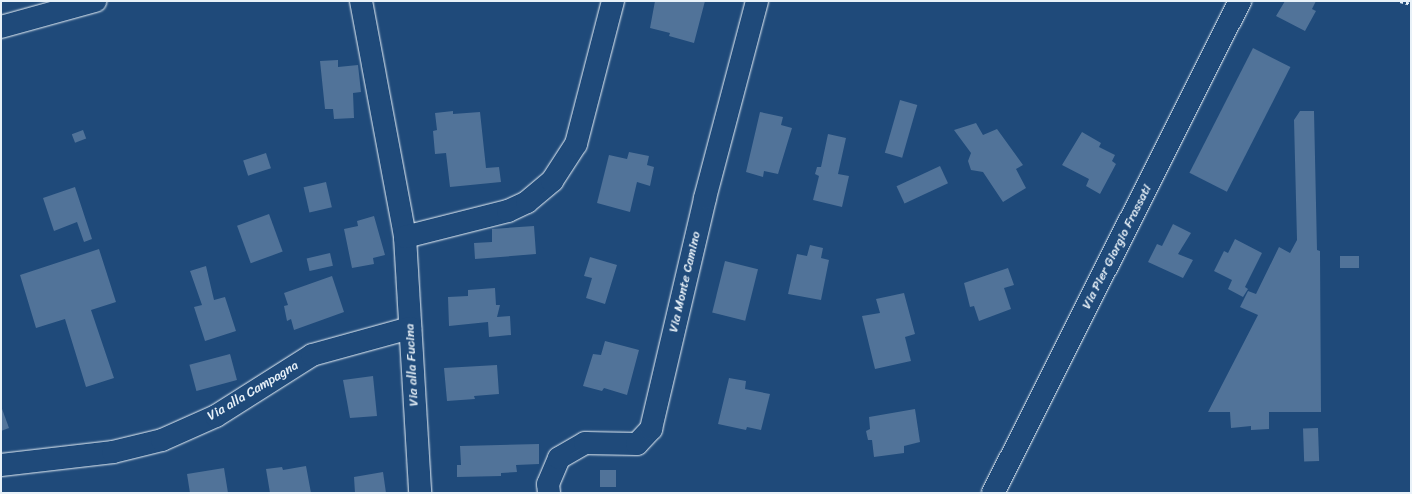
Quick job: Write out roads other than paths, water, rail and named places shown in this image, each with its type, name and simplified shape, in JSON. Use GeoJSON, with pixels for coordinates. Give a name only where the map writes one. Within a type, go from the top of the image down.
{"type":"FeatureCollection","features":[{"type":"Feature","properties":{"kind":"street"},"geometry":{"type":"LineString","coordinates":[[1,27],[95,1]]}},
{"type":"Feature","properties":{"kind":"street","name":"Via alla Fucina"},"geometry":{"type":"LineString","coordinates":[[361,1],[405,237],[420,493]]}},
{"type":"Feature","properties":{"kind":"street"},"geometry":{"type":"LineString","coordinates":[[405,237],[508,211],[528,202],[552,181],[576,144],[614,1]]}},
{"type":"Feature","properties":{"kind":"street","name":"Via Monte Camino"},"geometry":{"type":"LineString","coordinates":[[548,493],[548,484],[559,458],[585,443],[637,444],[651,429],[705,198],[757,1]]}},
{"type":"Feature","properties":{"kind":"street","name":"Via Pier Giorgio Frassati"},"geometry":{"type":"LineString","coordinates":[[993,493],[1240,1]]}},
{"type":"Feature","properties":{"kind":"street","name":"Via alla Campagna"},"geometry":{"type":"LineString","coordinates":[[1,465],[113,452],[162,440],[216,416],[312,355],[410,328]]}}]}
